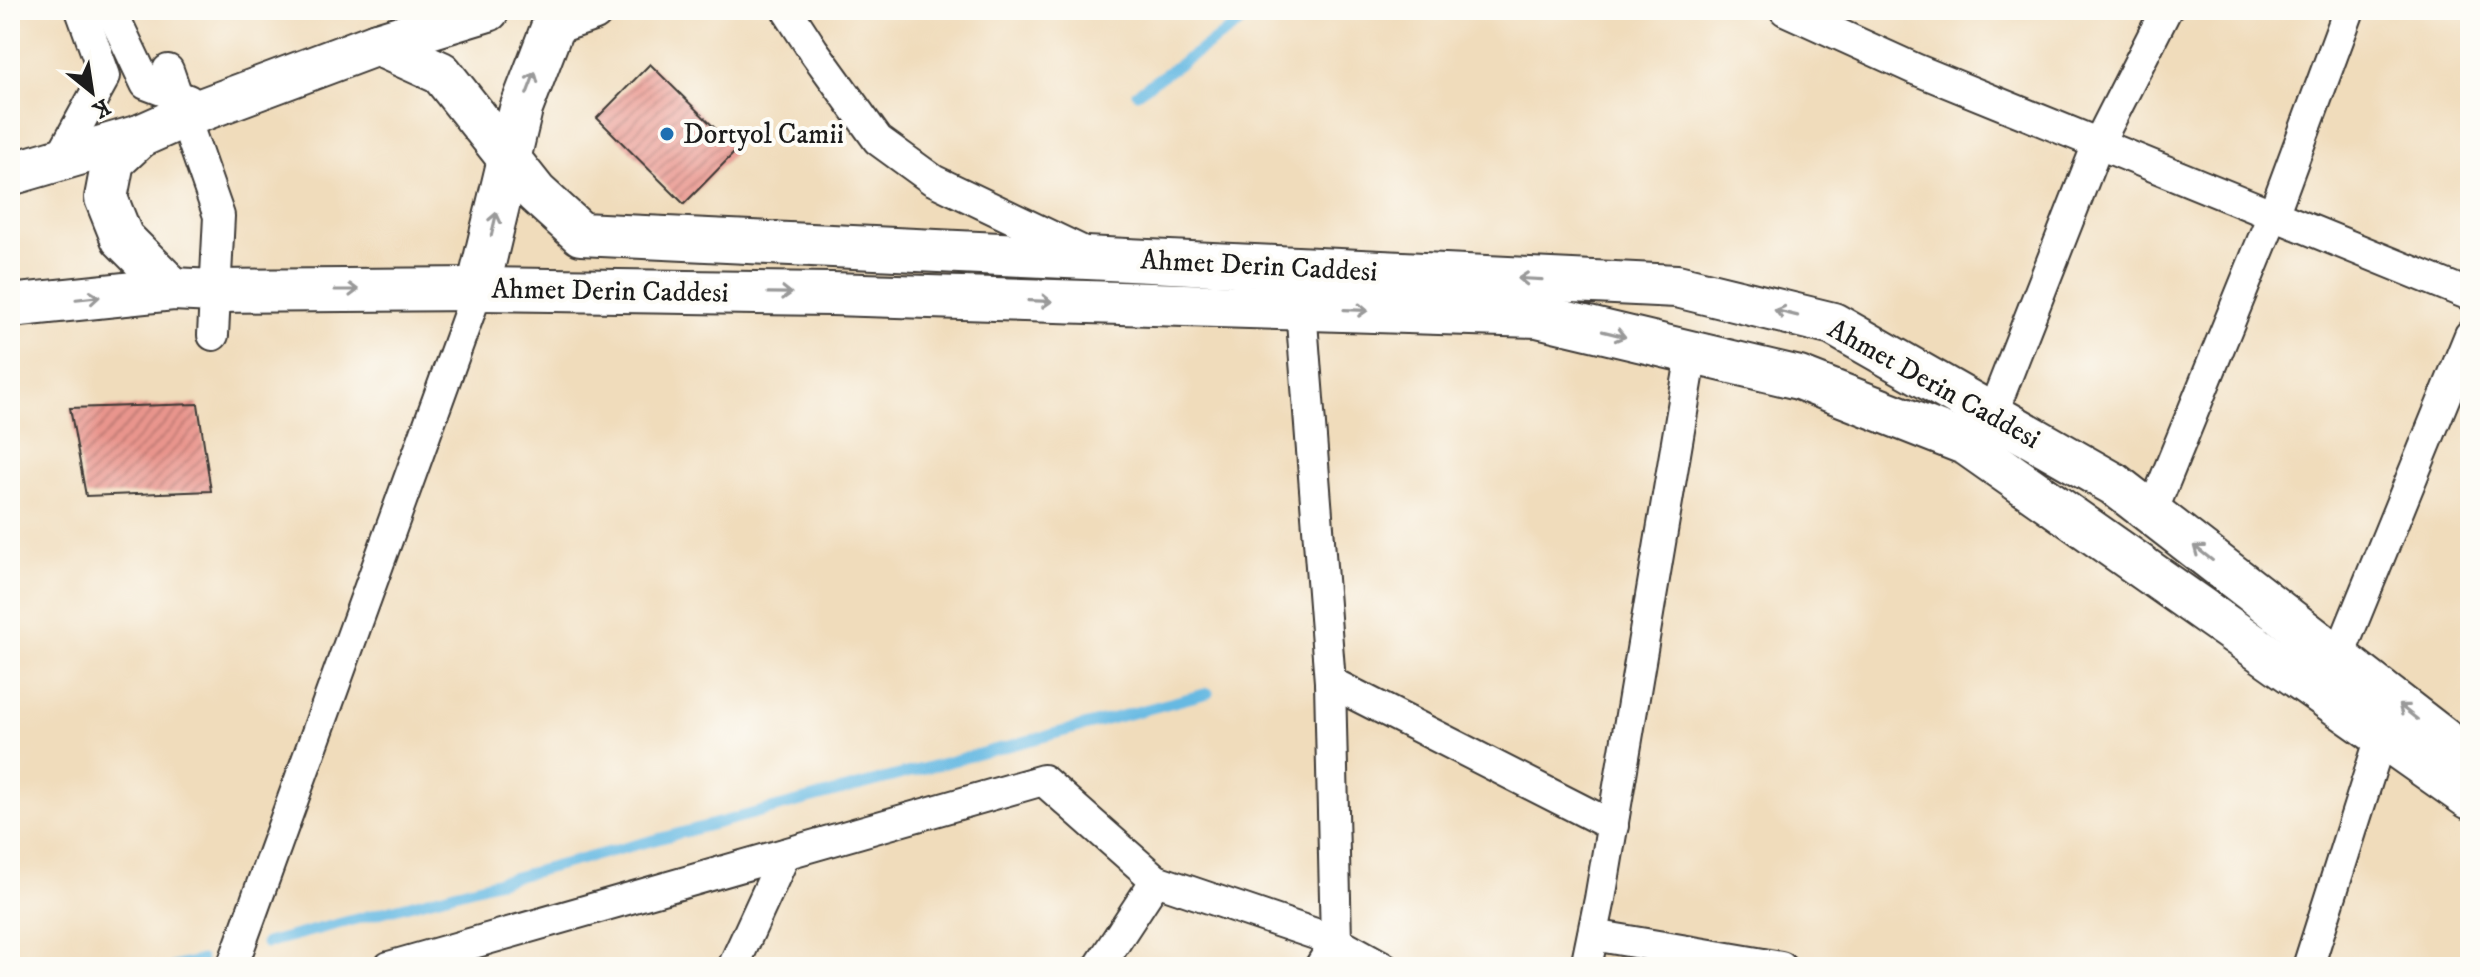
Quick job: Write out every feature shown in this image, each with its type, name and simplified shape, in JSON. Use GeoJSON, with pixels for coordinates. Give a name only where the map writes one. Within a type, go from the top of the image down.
{"type":"FeatureCollection","features":[{"type":"Feature","properties":{"kind":"main road"},"geometry":{"type":"LineString","coordinates":[[173,289],[122,238],[106,198],[113,161],[140,136],[185,98],[488,10]]}},
{"type":"Feature","properties":{"kind":"main road"},"geometry":{"type":"LineString","coordinates":[[478,289],[521,109],[554,23],[592,10]]}},
{"type":"Feature","properties":{"kind":"main road","name":"Ahmet Derin Caddesi"},"geometry":{"type":"LineString","coordinates":[[377,44],[441,73],[536,193],[581,234],[1677,286],[1833,324],[2114,484],[2338,658],[2468,751]]}},
{"type":"Feature","properties":{"kind":"main road"},"geometry":{"type":"LineString","coordinates":[[10,174],[140,136]]}},
{"type":"Feature","properties":{"kind":"main road","name":"Ahmet Derin Caddesi"},"geometry":{"type":"LineString","coordinates":[[10,306],[173,289],[478,289],[831,294],[1538,316],[1799,378],[1967,444],[2470,798]]}},
{"type":"Feature","properties":{"kind":"street"},"geometry":{"type":"LineString","coordinates":[[60,158],[105,76],[81,10]]}},
{"type":"Feature","properties":{"kind":"street"},"geometry":{"type":"LineString","coordinates":[[111,10],[146,84],[185,98],[219,216],[213,335]]}},
{"type":"Feature","properties":{"kind":"street"},"geometry":{"type":"LineString","coordinates":[[787,10],[878,140],[933,180],[1097,258]]}},
{"type":"Feature","properties":{"kind":"street"},"geometry":{"type":"LineString","coordinates":[[1785,10],[1915,69],[2470,295]]}},
{"type":"Feature","properties":{"kind":"street"},"geometry":{"type":"LineString","coordinates":[[1992,414],[2098,144],[2166,10]]}},
{"type":"Feature","properties":{"kind":"street"},"geometry":{"type":"LineString","coordinates":[[2152,512],[2273,215],[2349,10]]}},
{"type":"Feature","properties":{"kind":"street"},"geometry":{"type":"LineString","coordinates":[[232,967],[478,289]]}},
{"type":"Feature","properties":{"kind":"street"},"geometry":{"type":"LineString","coordinates":[[1301,309],[1330,682],[1336,941],[1320,967]]}},
{"type":"Feature","properties":{"kind":"street"},"geometry":{"type":"LineString","coordinates":[[2338,658],[2470,335]]}},
{"type":"Feature","properties":{"kind":"street"},"geometry":{"type":"LineString","coordinates":[[1586,967],[1613,826],[1692,353]]}},
{"type":"Feature","properties":{"kind":"street"},"geometry":{"type":"LineString","coordinates":[[1330,682],[1613,826]]}},
{"type":"Feature","properties":{"kind":"street"},"geometry":{"type":"LineString","coordinates":[[2308,967],[2382,734]]}},
{"type":"Feature","properties":{"kind":"street"},"geometry":{"type":"LineString","coordinates":[[389,967],[434,961],[785,854],[1043,780],[1156,880],[1336,941],[1383,967]]}},
{"type":"Feature","properties":{"kind":"street"},"geometry":{"type":"LineString","coordinates":[[733,967],[785,854]]}},
{"type":"Feature","properties":{"kind":"street"},"geometry":{"type":"LineString","coordinates":[[1099,967],[1156,880]]}},
{"type":"Feature","properties":{"kind":"street"},"geometry":{"type":"LineString","coordinates":[[1593,935],[1781,967]]}},
{"type":"Feature","properties":{"kind":"building","name":"Dortyol Camii"},"geometry":{"type":"Polygon","coordinates":[[[650,64],[737,150],[684,204],[597,118],[650,64]]]}},
{"type":"Feature","properties":{"kind":"building"},"geometry":{"type":"Polygon","coordinates":[[[198,404],[211,491],[86,496],[70,408],[198,404]]]}},
{"type":"Feature","properties":{"kind":"waterway"},"geometry":{"type":"LineString","coordinates":[[1137,93],[1259,10]]}},
{"type":"Feature","properties":{"kind":"waterway"},"geometry":{"type":"LineString","coordinates":[[266,943],[1208,693]]}},
{"type":"Feature","properties":{"kind":"waterway"},"geometry":{"type":"LineString","coordinates":[[173,967],[201,960]]}},
{"type":"Feature","properties":{"kind":"place","name":"Dortyol Camii"},"geometry":{"type":"Point","coordinates":[667,134]}}]}
